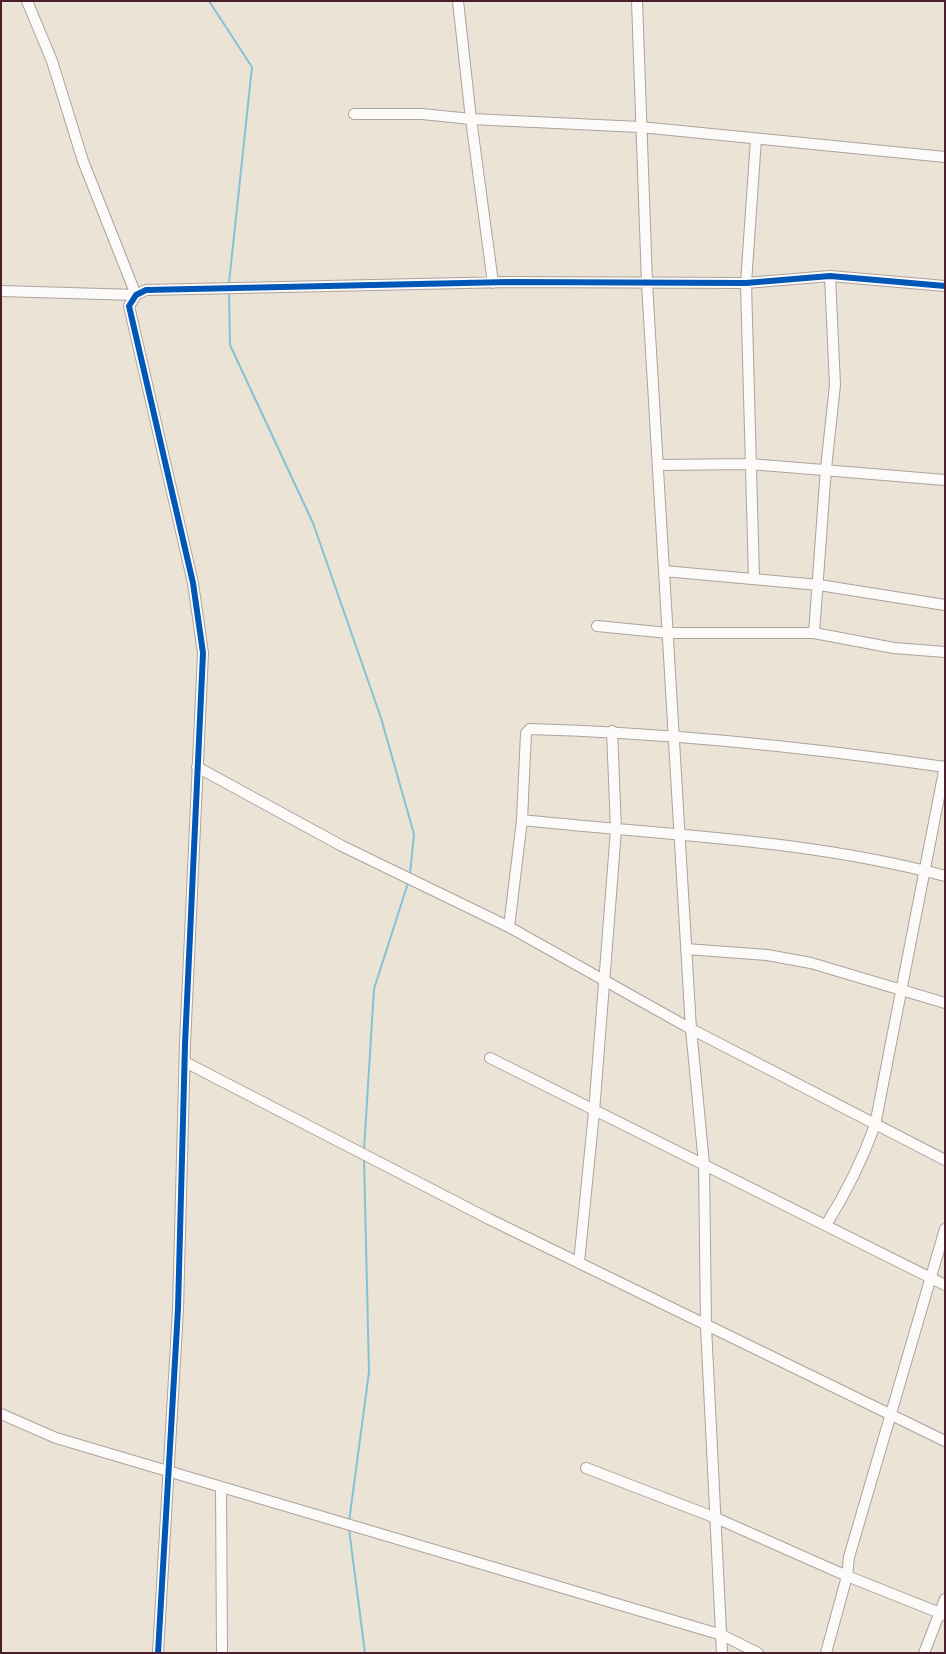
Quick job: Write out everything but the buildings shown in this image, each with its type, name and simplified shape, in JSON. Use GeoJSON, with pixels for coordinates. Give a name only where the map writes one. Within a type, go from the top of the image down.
{"type":"FeatureCollection","features":[{"type":"Feature","properties":{"kind":"street"},"geometry":{"type":"LineString","coordinates":[[27,1],[52,61],[83,160],[136,296]]}},
{"type":"Feature","properties":{"kind":"street"},"geometry":{"type":"LineString","coordinates":[[458,1],[471,119],[493,282]]}},
{"type":"Feature","properties":{"kind":"street"},"geometry":{"type":"LineString","coordinates":[[637,1],[647,283],[691,1029],[704,1164],[706,1326],[722,1653]]}},
{"type":"Feature","properties":{"kind":"street"},"geometry":{"type":"LineString","coordinates":[[354,114],[422,114],[471,119],[640,127],[855,147],[945,158]]}},
{"type":"Feature","properties":{"kind":"street"},"geometry":{"type":"LineString","coordinates":[[754,579],[746,283],[756,139]]}},
{"type":"Feature","properties":{"kind":"street"},"geometry":{"type":"LineString","coordinates":[[814,634],[826,468],[836,385],[830,276]]}},
{"type":"Feature","properties":{"kind":"street"},"geometry":{"type":"LineString","coordinates":[[158,1653],[170,1472],[185,1062],[203,653],[193,583],[129,306],[136,296],[146,290],[493,282],[746,283],[830,276],[945,286]]}},
{"type":"Feature","properties":{"kind":"street"},"geometry":{"type":"LineString","coordinates":[[1,291],[136,296]]}},
{"type":"Feature","properties":{"kind":"street"},"geometry":{"type":"LineString","coordinates":[[658,465],[750,464],[826,468],[945,480]]}},
{"type":"Feature","properties":{"kind":"street"},"geometry":{"type":"LineString","coordinates":[[664,571],[819,585],[945,605]]}},
{"type":"Feature","properties":{"kind":"street"},"geometry":{"type":"LineString","coordinates":[[597,626],[668,633],[814,634],[894,648],[945,652]]}},
{"type":"Feature","properties":{"kind":"street"},"geometry":{"type":"LineString","coordinates":[[509,927],[522,820],[528,730],[612,731],[674,735],[814,748],[945,767],[923,870],[875,1125],[846,1193],[826,1225]]}},
{"type":"Feature","properties":{"kind":"street"},"geometry":{"type":"LineString","coordinates":[[579,1263],[594,1112],[616,830],[612,731]]}},
{"type":"Feature","properties":{"kind":"street"},"geometry":{"type":"LineString","coordinates":[[197,767],[342,846],[509,927],[605,979],[691,1029],[945,1160]]}},
{"type":"Feature","properties":{"kind":"street"},"geometry":{"type":"LineString","coordinates":[[522,820],[779,844],[849,854],[945,876]]}},
{"type":"Feature","properties":{"kind":"street"},"geometry":{"type":"LineString","coordinates":[[686,949],[767,955],[811,964],[945,1003]]}},
{"type":"Feature","properties":{"kind":"street"},"geometry":{"type":"LineString","coordinates":[[490,1058],[594,1112],[704,1164],[945,1285]]}},
{"type":"Feature","properties":{"kind":"street"},"geometry":{"type":"LineString","coordinates":[[185,1062],[579,1263],[945,1441]]}},
{"type":"Feature","properties":{"kind":"street"},"geometry":{"type":"LineString","coordinates":[[826,1653],[847,1576],[849,1557],[945,1229]]}},
{"type":"Feature","properties":{"kind":"street"},"geometry":{"type":"LineString","coordinates":[[1,1414],[56,1438],[722,1635],[758,1653]]}},
{"type":"Feature","properties":{"kind":"street"},"geometry":{"type":"LineString","coordinates":[[586,1468],[716,1518],[847,1576],[942,1614]]}},
{"type":"Feature","properties":{"kind":"street"},"geometry":{"type":"LineString","coordinates":[[221,1488],[222,1653]]}},
{"type":"Feature","properties":{"kind":"street"},"geometry":{"type":"LineString","coordinates":[[924,1653],[942,1614],[945,1599]]}},
{"type":"Feature","properties":{"kind":"waterway"},"geometry":{"type":"LineString","coordinates":[[209,1],[252,67],[229,283]]}},
{"type":"Feature","properties":{"kind":"waterway"},"geometry":{"type":"LineString","coordinates":[[229,291],[230,345],[313,523],[381,718],[414,834],[410,874]]}},
{"type":"Feature","properties":{"kind":"waterway"},"geometry":{"type":"LineString","coordinates":[[364,1150],[374,989],[408,883]]}},
{"type":"Feature","properties":{"kind":"waterway"},"geometry":{"type":"LineString","coordinates":[[349,1522],[369,1372],[364,1158]]}},
{"type":"Feature","properties":{"kind":"waterway"},"geometry":{"type":"LineString","coordinates":[[349,1529],[365,1653]]}},
{"type":"Feature","properties":{"kind":"cycle path"},"geometry":{"type":"LineString","coordinates":[[158,1653],[178,1309],[185,1044],[203,653],[193,583],[129,306],[136,295],[146,290],[509,282],[746,283],[830,276],[945,286]]}}]}
